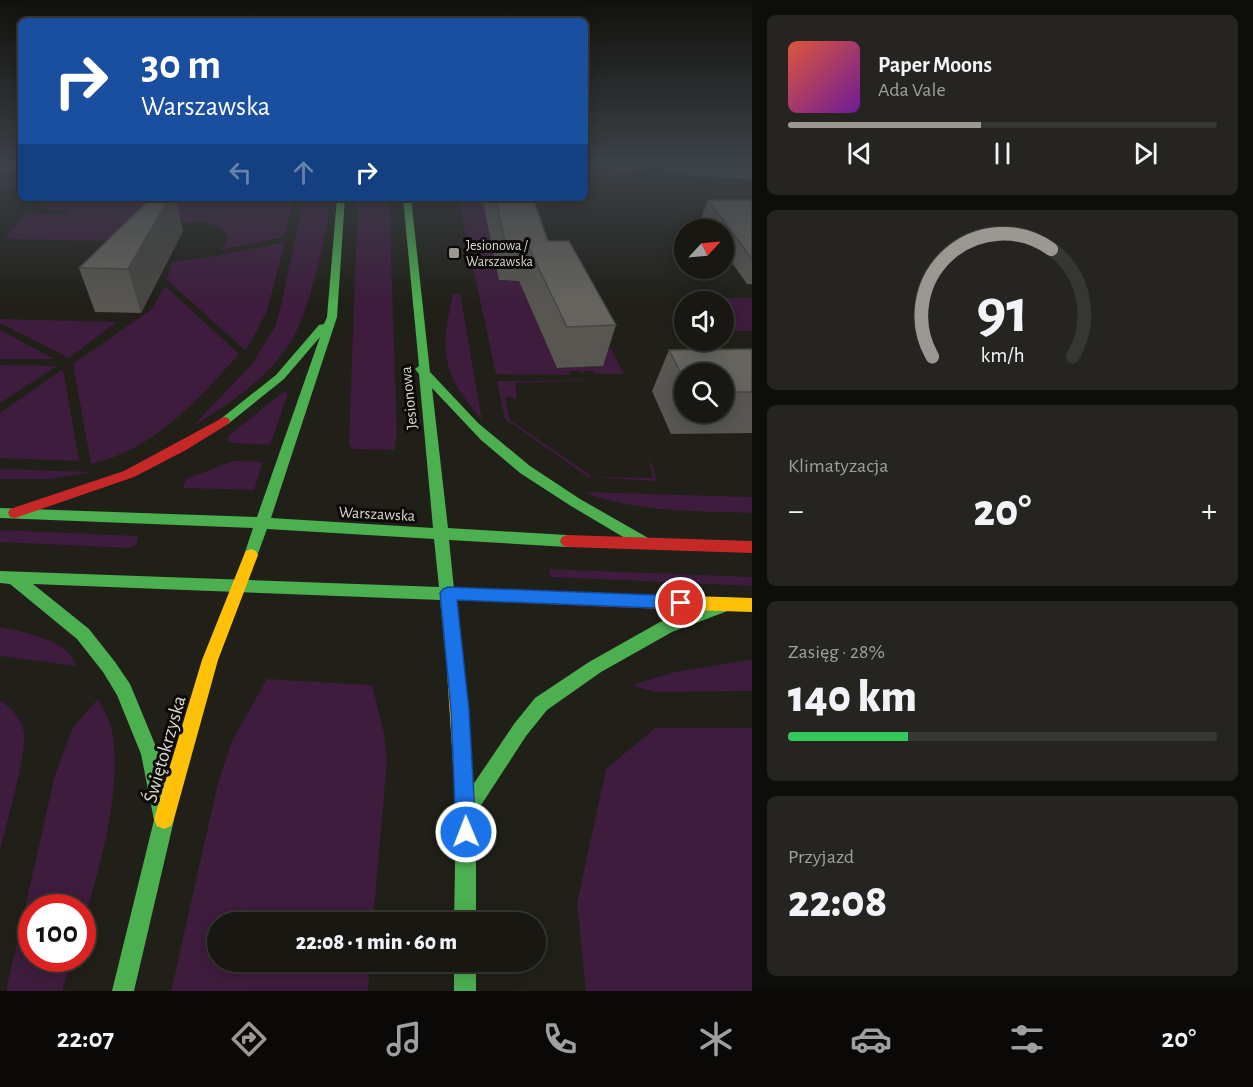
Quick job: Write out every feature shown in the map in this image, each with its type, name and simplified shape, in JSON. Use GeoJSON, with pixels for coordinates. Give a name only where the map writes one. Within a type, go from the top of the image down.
{"type":"FeatureCollection","features":[{"type":"Feature","properties":{"kind":"main road"},"geometry":{"type":"LineString","coordinates":[[263,523],[332,317],[340,211]]}},
{"type":"Feature","properties":{"kind":"main road","name":"Jesionowa"},"geometry":{"type":"LineString","coordinates":[[408,211],[422,369],[448,593]]}},
{"type":"Feature","properties":{"kind":"main road"},"geometry":{"type":"LineString","coordinates":[[15,513],[129,474],[182,447],[232,416],[273,382],[332,317]]}},
{"type":"Feature","properties":{"kind":"main road"},"geometry":{"type":"LineString","coordinates":[[422,369],[492,443],[518,464],[543,482],[645,543]]}},
{"type":"Feature","properties":{"kind":"main road","name":"Warszawska"},"geometry":{"type":"LineString","coordinates":[[0,513],[263,523],[752,547]]}},
{"type":"Feature","properties":{"kind":"main road","name":"Świętokrzyska"},"geometry":{"type":"LineString","coordinates":[[123,991],[164,820],[210,660],[236,587],[263,523]]}},
{"type":"Feature","properties":{"kind":"main road"},"geometry":{"type":"LineString","coordinates":[[0,577],[752,605]]}},
{"type":"Feature","properties":{"kind":"main road"},"geometry":{"type":"LineString","coordinates":[[14,578],[83,634],[124,690],[150,754],[164,820]]}},
{"type":"Feature","properties":{"kind":"main road"},"geometry":{"type":"LineString","coordinates":[[448,593],[460,710],[466,810],[465,912]]}},
{"type":"Feature","properties":{"kind":"main road"},"geometry":{"type":"LineString","coordinates":[[466,810],[520,730],[541,704],[595,667],[666,627],[728,604]]}},
{"type":"Feature","properties":{"kind":"main road"},"geometry":{"type":"LineString","coordinates":[[465,972],[465,991]]}},
{"type":"Feature","properties":{"kind":"shaded area"},"geometry":{"type":"Polygon","coordinates":[[[68,211],[140,211],[131,241],[4,239],[26,214],[66,215],[68,211]]]}},
{"type":"Feature","properties":{"kind":"shaded area"},"geometry":{"type":"Polygon","coordinates":[[[172,211],[291,211],[284,237],[221,250],[228,238],[222,227],[203,221],[172,223],[172,211]]]}},
{"type":"Feature","properties":{"kind":"shaded area"},"geometry":{"type":"Polygon","coordinates":[[[301,211],[329,211],[311,293],[298,329],[290,343],[259,379],[219,410],[193,426],[251,365],[274,329],[301,211]]]}},
{"type":"Feature","properties":{"kind":"shaded area"},"geometry":{"type":"Polygon","coordinates":[[[358,211],[389,211],[397,435],[394,450],[351,449],[349,441],[358,211]]]}},
{"type":"Feature","properties":{"kind":"shaded area"},"geometry":{"type":"Polygon","coordinates":[[[461,211],[485,211],[499,280],[519,281],[557,368],[603,366],[595,349],[611,349],[624,374],[594,374],[593,371],[583,371],[584,374],[579,371],[570,371],[570,375],[496,374],[461,211]]]}},
{"type":"Feature","properties":{"kind":"shaded area"},"geometry":{"type":"Polygon","coordinates":[[[285,242],[267,311],[246,351],[167,280],[172,262],[205,258],[285,242]]]}},
{"type":"Feature","properties":{"kind":"shaded area"},"geometry":{"type":"Polygon","coordinates":[[[165,286],[239,354],[191,405],[155,435],[114,457],[91,464],[73,364],[152,309],[165,286]]]}},
{"type":"Feature","properties":{"kind":"shaded area"},"geometry":{"type":"Polygon","coordinates":[[[460,293],[482,420],[459,389],[447,362],[445,348],[449,315],[453,294],[460,293]]]}},
{"type":"Feature","properties":{"kind":"shaded area"},"geometry":{"type":"Polygon","coordinates":[[[734,298],[752,298],[752,331],[734,331],[734,298]]]}},
{"type":"Feature","properties":{"kind":"shaded area"},"geometry":{"type":"Polygon","coordinates":[[[0,319],[117,322],[69,358],[0,323],[0,319]]]}},
{"type":"Feature","properties":{"kind":"shaded area"},"geometry":{"type":"Polygon","coordinates":[[[0,330],[54,359],[0,359],[0,330]]]}},
{"type":"Feature","properties":{"kind":"shaded area"},"geometry":{"type":"Polygon","coordinates":[[[0,365],[57,366],[0,403],[0,365]]]}},
{"type":"Feature","properties":{"kind":"shaded area"},"geometry":{"type":"Polygon","coordinates":[[[63,369],[79,461],[0,458],[0,413],[63,369]]]}},
{"type":"Feature","properties":{"kind":"shaded area"},"geometry":{"type":"Polygon","coordinates":[[[605,380],[515,383],[517,398],[505,397],[510,420],[593,477],[653,478],[648,459],[653,467],[655,481],[588,477],[505,419],[497,381],[605,380]]]}},
{"type":"Feature","properties":{"kind":"shaded area"},"geometry":{"type":"Polygon","coordinates":[[[285,391],[288,394],[270,445],[233,443],[227,440],[229,435],[285,391]]]}},
{"type":"Feature","properties":{"kind":"shaded area"},"geometry":{"type":"Polygon","coordinates":[[[233,461],[263,462],[254,490],[183,488],[186,479],[233,461]]]}},
{"type":"Feature","properties":{"kind":"shaded area"},"geometry":{"type":"Polygon","coordinates":[[[0,469],[94,472],[50,479],[0,479],[0,469]]]}},
{"type":"Feature","properties":{"kind":"shaded area"},"geometry":{"type":"Polygon","coordinates":[[[583,492],[752,497],[752,513],[646,507],[604,499],[583,492]]]}},
{"type":"Feature","properties":{"kind":"shaded area"},"geometry":{"type":"Polygon","coordinates":[[[0,530],[138,536],[137,543],[131,548],[0,542],[0,530]]]}},
{"type":"Feature","properties":{"kind":"shaded area"},"geometry":{"type":"Polygon","coordinates":[[[549,569],[752,577],[752,586],[551,577],[549,569]]]}},
{"type":"Feature","properties":{"kind":"shaded area"},"geometry":{"type":"Polygon","coordinates":[[[0,627],[20,631],[56,644],[72,657],[76,666],[0,656],[0,627]]]}},
{"type":"Feature","properties":{"kind":"shaded area"},"geometry":{"type":"Polygon","coordinates":[[[752,659],[752,691],[655,692],[632,685],[671,673],[752,659]]]}},
{"type":"Feature","properties":{"kind":"shaded area"},"geometry":{"type":"Polygon","coordinates":[[[267,679],[372,685],[384,733],[387,761],[374,912],[207,912],[207,972],[369,972],[368,991],[171,991],[218,783],[231,743],[267,679]]]}},
{"type":"Feature","properties":{"kind":"shaded area"},"geometry":{"type":"Polygon","coordinates":[[[98,699],[110,724],[114,746],[113,797],[96,878],[91,894],[28,894],[55,775],[73,727],[98,699]]]}},
{"type":"Feature","properties":{"kind":"shaded area"},"geometry":{"type":"Polygon","coordinates":[[[0,700],[21,722],[24,742],[0,850],[0,700]]]}},
{"type":"Feature","properties":{"kind":"shaded area"},"geometry":{"type":"Polygon","coordinates":[[[655,728],[752,728],[752,991],[586,991],[577,903],[606,769],[655,728]]]}},
{"type":"Feature","properties":{"kind":"shaded area"},"geometry":{"type":"Polygon","coordinates":[[[18,938],[18,972],[68,972],[62,991],[6,991],[18,938]]]}},
{"type":"Feature","properties":{"kind":"building"},"geometry":{"type":"Polygon","coordinates":[[[137,211],[161,211],[128,269],[79,268],[137,211]]]}},
{"type":"Feature","properties":{"kind":"building"},"geometry":{"type":"Polygon","coordinates":[[[498,211],[538,211],[548,241],[569,241],[616,325],[567,327],[526,242],[505,241],[498,211]]]}},
{"type":"Feature","properties":{"kind":"building"},"geometry":{"type":"Polygon","coordinates":[[[716,211],[752,211],[752,259],[734,235],[734,219],[722,219],[716,211]]]}},
{"type":"Feature","properties":{"kind":"building"},"geometry":{"type":"Polygon","coordinates":[[[752,349],[752,392],[734,392],[734,363],[676,363],[669,350],[734,351],[752,349]]]}},
{"type":"Feature","properties":{"kind":"traffic: fast"},"geometry":{"type":"LineString","coordinates":[[251,555],[332,317],[340,211]]}},
{"type":"Feature","properties":{"kind":"traffic: fast"},"geometry":{"type":"LineString","coordinates":[[408,211],[455,671]]}},
{"type":"Feature","properties":{"kind":"traffic: fast"},"geometry":{"type":"LineString","coordinates":[[224,421],[280,377],[323,327]]}},
{"type":"Feature","properties":{"kind":"traffic: fast"},"geometry":{"type":"LineString","coordinates":[[421,369],[452,404],[509,457],[558,492],[645,543]]}},
{"type":"Feature","properties":{"kind":"traffic: fast"},"geometry":{"type":"LineString","coordinates":[[0,513],[263,523],[567,541]]}},
{"type":"Feature","properties":{"kind":"traffic: fast"},"geometry":{"type":"LineString","coordinates":[[0,577],[451,594]]}},
{"type":"Feature","properties":{"kind":"traffic: fast"},"geometry":{"type":"LineString","coordinates":[[14,578],[83,634],[109,667],[124,690],[150,754],[164,820],[123,991]]}},
{"type":"Feature","properties":{"kind":"traffic: fast"},"geometry":{"type":"LineString","coordinates":[[465,912],[466,810],[520,730],[541,704],[595,667],[666,627],[728,604]]}},
{"type":"Feature","properties":{"kind":"traffic: fast"},"geometry":{"type":"LineString","coordinates":[[465,972],[465,991]]}},
{"type":"Feature","properties":{"kind":"traffic: slow"},"geometry":{"type":"LineString","coordinates":[[164,819],[210,660],[251,555]]}},
{"type":"Feature","properties":{"kind":"traffic: slow"},"geometry":{"type":"LineString","coordinates":[[661,602],[752,605]]}},
{"type":"Feature","properties":{"kind":"traffic: slow"},"geometry":{"type":"LineString","coordinates":[[455,671],[466,810]]}},
{"type":"Feature","properties":{"kind":"traffic: jam"},"geometry":{"type":"LineString","coordinates":[[15,513],[129,474],[182,447],[224,421]]}},
{"type":"Feature","properties":{"kind":"traffic: jam"},"geometry":{"type":"LineString","coordinates":[[567,541],[752,547]]}},
{"type":"Feature","properties":{"kind":"traffic: jam"},"geometry":{"type":"LineString","coordinates":[[451,594],[661,602]]}},
{"type":"Feature","properties":{"kind":"place","name":"Jesionowa / Warszawska"},"geometry":{"type":"Point","coordinates":[454,253]}},
{"type":"Feature","properties":{"kind":"route"},"geometry":{"type":"LineString","coordinates":[[466,832],[460,710],[448,593],[681,603]]}}]}
